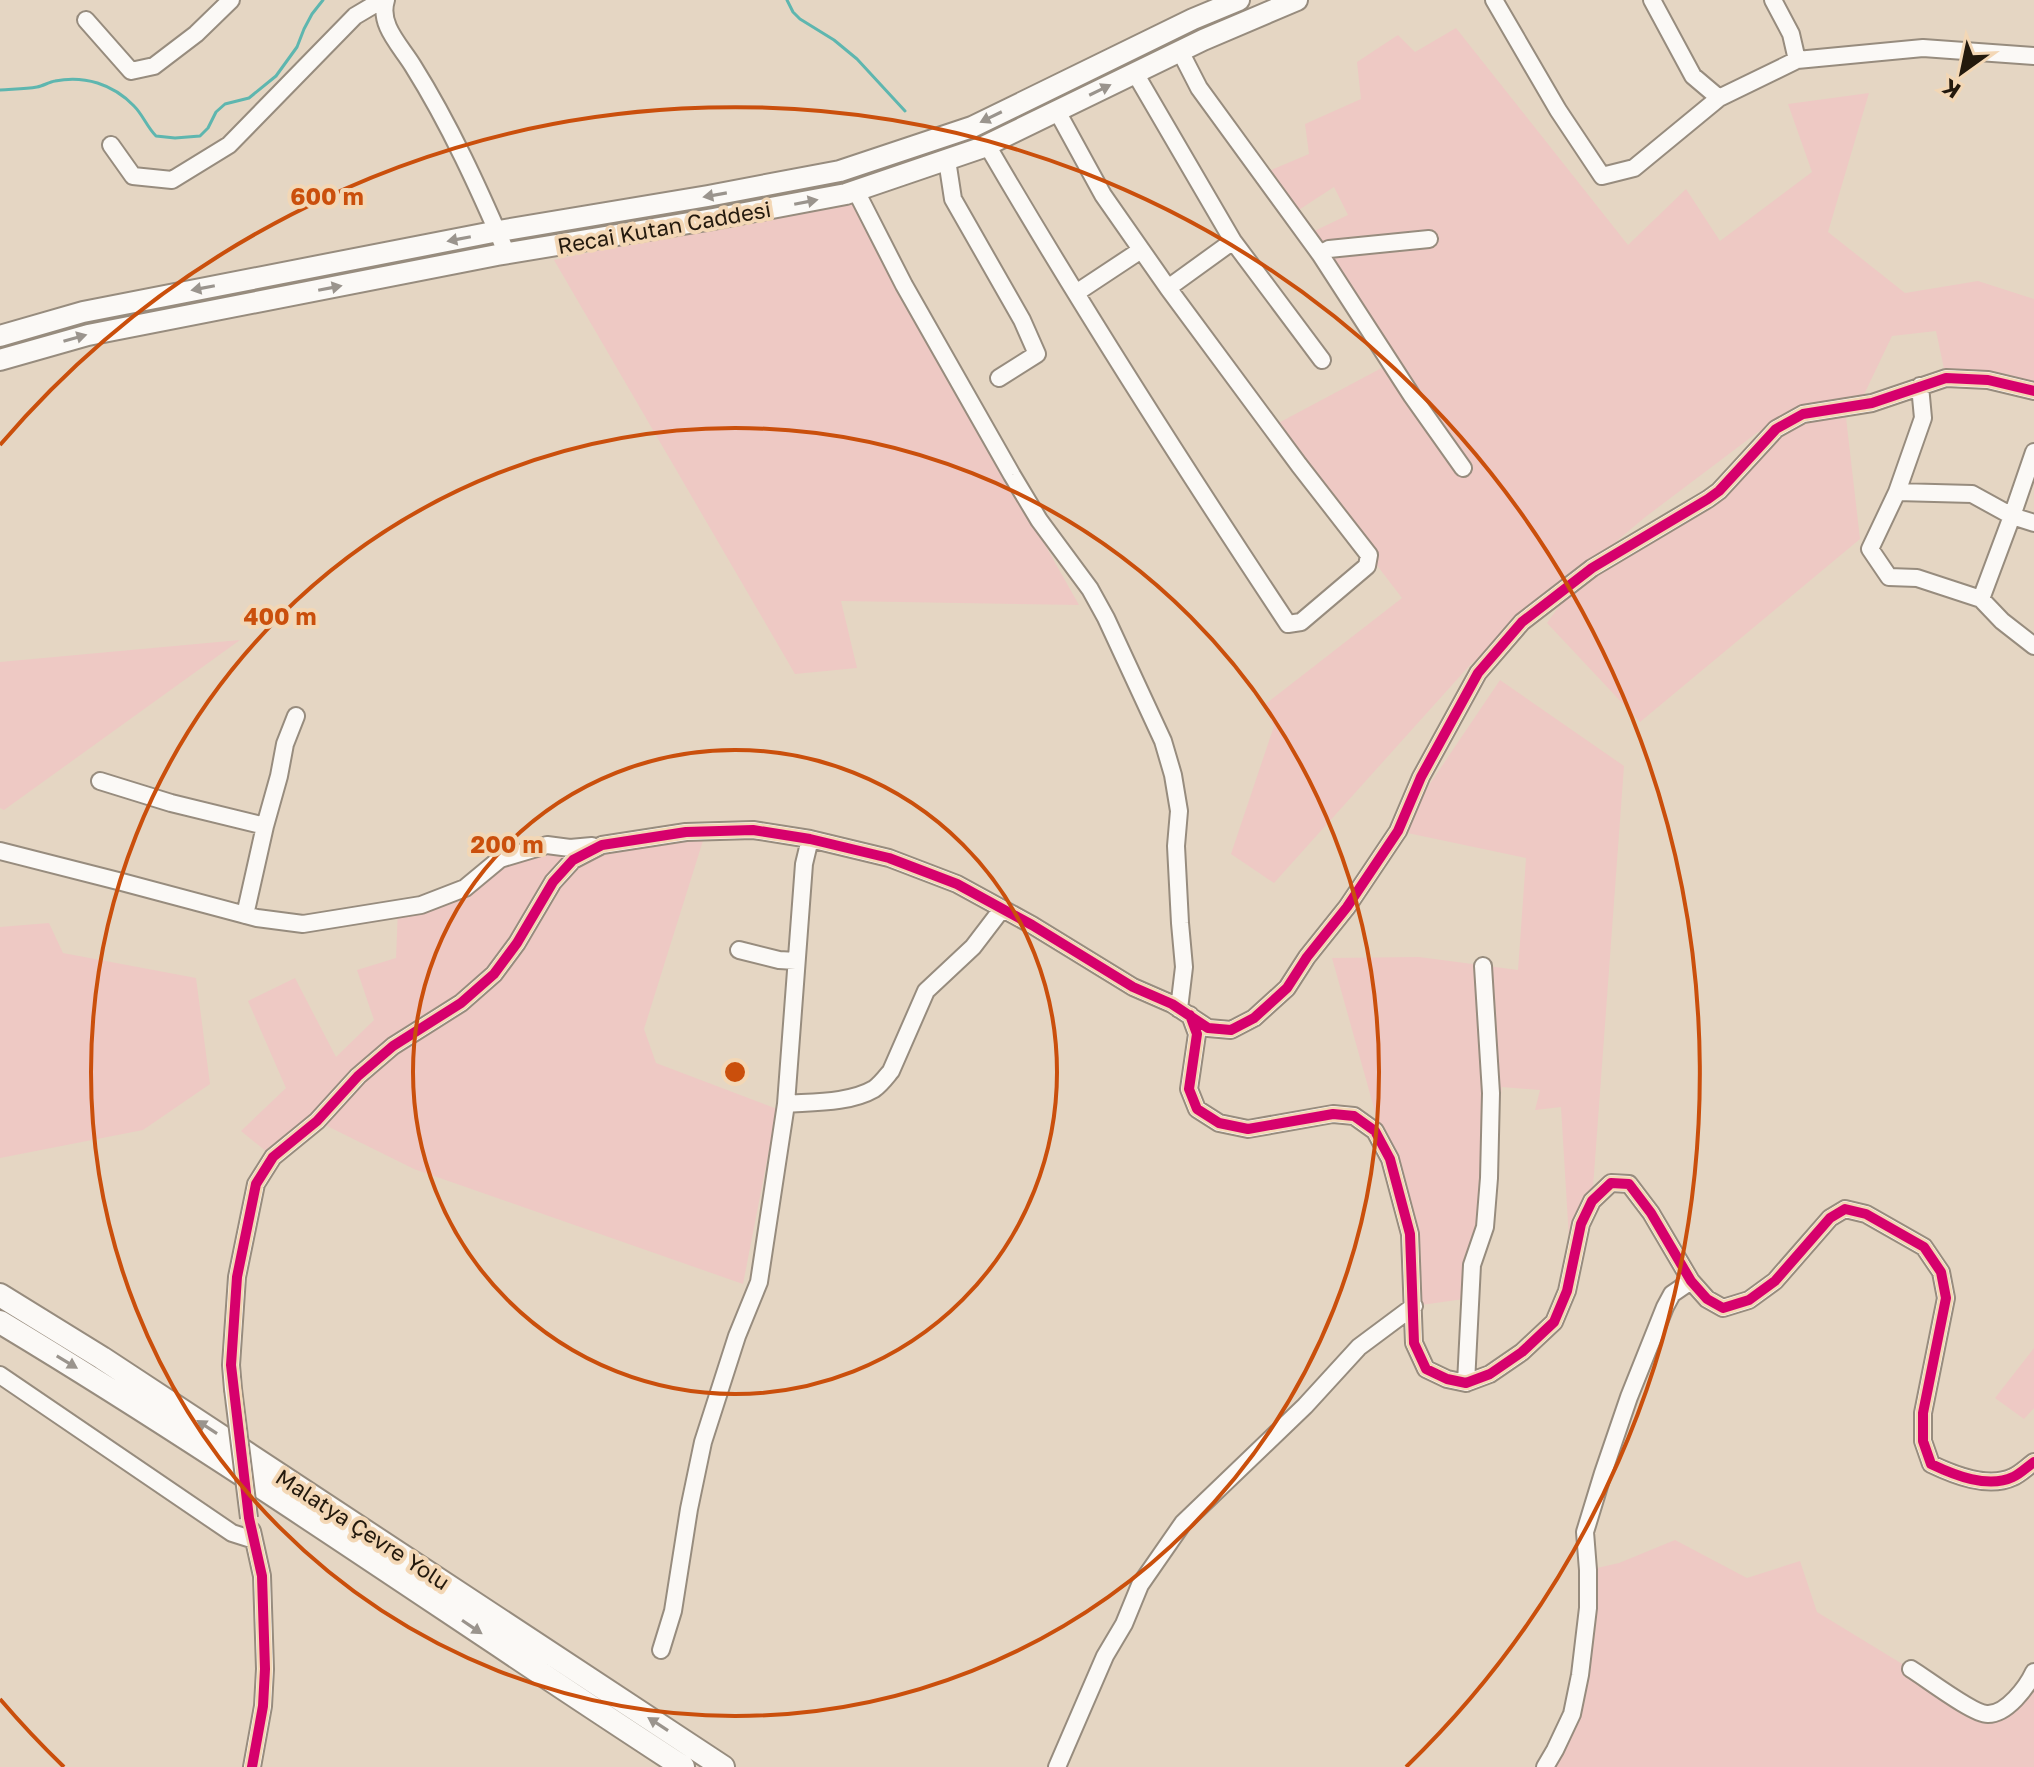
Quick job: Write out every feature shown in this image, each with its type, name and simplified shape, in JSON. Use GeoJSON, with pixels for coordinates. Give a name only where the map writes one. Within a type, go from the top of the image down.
{"type":"FeatureCollection","features":[{"type":"Feature","properties":{"kind":"highway","name":"Malatya Çevre Yolu"},"geometry":{"type":"LineString","coordinates":[[0,1295],[128,1374],[723,1767]]}},
{"type":"Feature","properties":{"kind":"highway","name":"Malatya Çevre Yolu"},"geometry":{"type":"LineString","coordinates":[[0,1322],[103,1384],[292,1506],[683,1767]]}},
{"type":"Feature","properties":{"kind":"main road","name":"Recai Kutan Caddesi"},"geometry":{"type":"LineString","coordinates":[[0,336],[83,312],[497,232],[840,171],[972,127],[1193,19],[1239,0]]}},
{"type":"Feature","properties":{"kind":"main road","name":"Recai Kutan Caddesi"},"geometry":{"type":"LineString","coordinates":[[0,360],[88,335],[856,191],[987,145],[1180,51],[1297,0]]}},
{"type":"Feature","properties":{"kind":"street"},"geometry":{"type":"LineString","coordinates":[[86,20],[131,71],[154,66],[196,34],[231,0]]}},
{"type":"Feature","properties":{"kind":"street"},"geometry":{"type":"LineString","coordinates":[[111,145],[133,176],[172,180],[229,145],[355,16],[384,0],[384,15],[389,30],[459,148],[507,254]]}},
{"type":"Feature","properties":{"kind":"street"},"geometry":{"type":"LineString","coordinates":[[1494,0],[1558,110],[1602,176],[1634,168],[1719,98],[1797,60],[1923,48],[2034,56]]}},
{"type":"Feature","properties":{"kind":"street"},"geometry":{"type":"LineString","coordinates":[[1652,0],[1693,76],[1719,98]]}},
{"type":"Feature","properties":{"kind":"street"},"geometry":{"type":"LineString","coordinates":[[1773,0],[1791,34],[1797,60]]}},
{"type":"Feature","properties":{"kind":"street"},"geometry":{"type":"LineString","coordinates":[[1180,51],[1199,88],[1320,254],[1463,468]]}},
{"type":"Feature","properties":{"kind":"street"},"geometry":{"type":"LineString","coordinates":[[1135,73],[1233,241],[1322,360]]}},
{"type":"Feature","properties":{"kind":"street"},"geometry":{"type":"LineString","coordinates":[[987,145],[1153,418],[1288,624],[1301,622],[1367,566],[1369,555],[1141,250],[1103,195],[1057,111]]}},
{"type":"Feature","properties":{"kind":"street"},"geometry":{"type":"LineString","coordinates":[[947,160],[953,199],[1022,320],[1037,354],[999,378]]}},
{"type":"Feature","properties":{"kind":"street"},"geometry":{"type":"LineString","coordinates":[[856,191],[904,285],[1012,475],[1039,520],[1073,564],[1101,608],[1163,741],[1179,811],[1176,846],[1184,1012],[1197,1034],[1189,1089],[1197,1109],[1219,1123],[1248,1129],[1333,1114],[1354,1116],[1375,1131],[1390,1159],[1410,1234],[1414,1343],[1426,1369],[1447,1379],[1466,1383],[1490,1374],[1522,1352],[1554,1322],[1567,1291],[1581,1224],[1592,1201],[1611,1183],[1629,1184],[1651,1213],[1691,1281],[1707,1299],[1723,1308],[1749,1300],[1775,1281],[1830,1218],[1845,1209],[1866,1214],[1924,1247],[1941,1272],[1946,1298],[1923,1413],[1923,1441],[1931,1464],[1955,1476],[1990,1482],[2012,1478],[2034,1462]]}},
{"type":"Feature","properties":{"kind":"street"},"geometry":{"type":"LineString","coordinates":[[1320,254],[1329,249],[1429,239]]}},
{"type":"Feature","properties":{"kind":"street"},"geometry":{"type":"LineString","coordinates":[[1168,288],[1233,241]]}},
{"type":"Feature","properties":{"kind":"street"},"geometry":{"type":"LineString","coordinates":[[1076,293],[1141,250]]}},
{"type":"Feature","properties":{"kind":"street"},"geometry":{"type":"LineString","coordinates":[[1195,1046],[1208,1036],[1231,1030],[1254,1018],[1287,988],[1398,831],[1421,777],[1478,673],[1522,622],[1592,568],[1719,491],[1776,429],[1803,414],[1872,403],[1946,378],[1988,380],[2034,391]]}},
{"type":"Feature","properties":{"kind":"street"},"geometry":{"type":"LineString","coordinates":[[1920,386],[1923,418],[1897,492],[1870,549],[1889,577],[1917,578],[1981,599],[2002,621],[2034,646]]}},
{"type":"Feature","properties":{"kind":"street"},"geometry":{"type":"LineString","coordinates":[[1981,599],[2034,452]]}},
{"type":"Feature","properties":{"kind":"street"},"geometry":{"type":"LineString","coordinates":[[1897,492],[1972,494],[2012,516],[2034,523]]}},
{"type":"Feature","properties":{"kind":"street"},"geometry":{"type":"LineString","coordinates":[[245,915],[285,744],[296,716]]}},
{"type":"Feature","properties":{"kind":"street"},"geometry":{"type":"LineString","coordinates":[[100,781],[171,803],[265,826]]}},
{"type":"Feature","properties":{"kind":"street"},"geometry":{"type":"LineString","coordinates":[[0,851],[245,915],[303,924],[421,905],[465,888],[500,859],[547,845],[570,848],[686,832],[753,830],[810,839],[889,858],[957,884],[1208,1028],[1231,1030]]}},
{"type":"Feature","properties":{"kind":"street"},"geometry":{"type":"LineString","coordinates":[[661,1650],[673,1611],[703,1442],[737,1336],[759,1282],[786,1104],[804,864],[810,839]]}},
{"type":"Feature","properties":{"kind":"street"},"geometry":{"type":"LineString","coordinates":[[252,1767],[263,1706],[265,1669],[262,1576],[249,1518],[231,1365],[237,1277],[256,1184],[273,1157],[317,1121],[358,1076],[393,1046],[461,1003],[494,974],[517,943],[553,882],[573,860],[602,845]]}},
{"type":"Feature","properties":{"kind":"street"},"geometry":{"type":"LineString","coordinates":[[786,1104],[840,1100],[873,1090],[883,1081],[891,1071],[926,991],[973,947],[1002,909]]}},
{"type":"Feature","properties":{"kind":"street"},"geometry":{"type":"LineString","coordinates":[[739,950],[796,961]]}},
{"type":"Feature","properties":{"kind":"street"},"geometry":{"type":"LineString","coordinates":[[1466,1383],[1472,1265],[1485,1227],[1489,1178],[1491,1093],[1483,966]]}},
{"type":"Feature","properties":{"kind":"street"},"geometry":{"type":"LineString","coordinates":[[1545,1767],[1572,1714],[1580,1675],[1588,1608],[1585,1532],[1629,1397],[1665,1307],[1672,1294],[1691,1281]]}},
{"type":"Feature","properties":{"kind":"street"},"geometry":{"type":"LineString","coordinates":[[1057,1767],[1140,1585],[1183,1523],[1294,1416],[1359,1347],[1414,1306]]}},
{"type":"Feature","properties":{"kind":"street"},"geometry":{"type":"LineString","coordinates":[[0,1375],[232,1533],[254,1540]]}},
{"type":"Feature","properties":{"kind":"street"},"geometry":{"type":"LineString","coordinates":[[1911,1669],[1967,1707],[1986,1715],[2017,1698],[2034,1672]]}},
{"type":"Feature","properties":{"kind":"shaded area"},"geometry":{"type":"Polygon","coordinates":[[[1456,28],[1628,245],[1686,189],[1720,241],[1812,172],[1788,104],[1869,93],[1828,232],[1905,293],[1978,281],[2034,299],[2034,391],[1946,378],[1936,331],[1892,336],[1859,405],[1845,409],[1860,539],[1640,722],[1547,623],[1580,577],[1708,499],[1794,423],[1758,432],[1644,518],[1470,665],[1274,883],[1231,854],[1274,726],[1263,706],[1402,598],[1271,427],[1391,363],[1306,235],[1348,215],[1334,187],[1291,215],[1262,174],[1309,154],[1305,124],[1361,99],[1357,62],[1398,35],[1415,52],[1456,28]]]}},
{"type":"Feature","properties":{"kind":"shaded area"},"geometry":{"type":"Polygon","coordinates":[[[848,196],[1079,605],[841,601],[857,668],[795,674],[554,260],[848,196]]]}},
{"type":"Feature","properties":{"kind":"shaded area"},"geometry":{"type":"Polygon","coordinates":[[[240,640],[4,810],[0,808],[0,662],[240,640]]]}},
{"type":"Feature","properties":{"kind":"shaded area"},"geometry":{"type":"Polygon","coordinates":[[[1500,680],[1624,766],[1592,1201],[1571,1272],[1561,1107],[1535,1110],[1540,1090],[1502,1087],[1485,1227],[1471,1298],[1414,1306],[1374,1108],[1332,958],[1419,957],[1518,970],[1526,858],[1398,831],[1500,680]]]}},
{"type":"Feature","properties":{"kind":"shaded area"},"geometry":{"type":"Polygon","coordinates":[[[706,831],[644,1029],[656,1063],[777,1109],[743,1284],[414,1169],[317,1121],[273,1157],[241,1131],[286,1088],[248,1001],[295,978],[336,1057],[374,1020],[357,970],[396,958],[398,909],[465,888],[500,859],[547,845],[573,860],[602,845],[706,831]]]}},
{"type":"Feature","properties":{"kind":"shaded area"},"geometry":{"type":"Polygon","coordinates":[[[49,923],[63,953],[196,978],[210,1084],[143,1130],[0,1158],[0,927],[49,923]]]}},
{"type":"Feature","properties":{"kind":"shaded area"},"geometry":{"type":"Polygon","coordinates":[[[2034,1348],[2034,1408],[2024,1419],[1995,1398],[2034,1348]]]}},
{"type":"Feature","properties":{"kind":"shaded area"},"geometry":{"type":"Polygon","coordinates":[[[1675,1540],[1747,1578],[1800,1561],[1817,1612],[1986,1715],[2017,1698],[2034,1669],[2034,1767],[1542,1767],[1572,1714],[1588,1570],[1619,1563],[1675,1540]]]}},
{"type":"Feature","properties":{"kind":"waterway"},"geometry":{"type":"LineString","coordinates":[[0,90],[37,87],[66,79],[87,80],[126,98],[156,136],[200,136],[225,104],[249,98],[276,76],[297,47],[312,14],[323,0]]}},
{"type":"Feature","properties":{"kind":"waterway"},"geometry":{"type":"LineString","coordinates":[[787,0],[800,19],[857,59],[905,111]]}},
{"type":"Feature","properties":{"kind":"cycle path"},"geometry":{"type":"LineString","coordinates":[[252,1767],[263,1706],[265,1669],[262,1576],[249,1518],[231,1365],[237,1277],[256,1184],[273,1157],[317,1121],[358,1076],[393,1046],[461,1003],[494,974],[517,943],[553,882],[573,860],[602,845],[686,832],[753,830],[810,839],[889,858],[957,884],[1032,925],[1133,987],[1172,1004],[1208,1028],[1231,1030],[1254,1018],[1287,988],[1347,907],[1398,831],[1421,777],[1478,673],[1522,622],[1592,568],[1719,491],[1776,429],[1803,414],[1872,403],[1946,378],[1988,380],[2034,391]]}},
{"type":"Feature","properties":{"kind":"cycle path"},"geometry":{"type":"LineString","coordinates":[[1190,1015],[1197,1034],[1189,1089],[1197,1109],[1219,1123],[1248,1129],[1333,1114],[1354,1116],[1375,1131],[1390,1159],[1410,1234],[1414,1343],[1426,1369],[1447,1379],[1466,1383],[1490,1374],[1522,1352],[1554,1322],[1567,1291],[1581,1224],[1592,1201],[1611,1183],[1629,1184],[1651,1213],[1691,1281],[1707,1299],[1723,1308],[1749,1300],[1775,1281],[1830,1218],[1845,1209],[1866,1214],[1924,1247],[1941,1272],[1946,1298],[1923,1413],[1923,1441],[1931,1464],[1960,1476],[1993,1482],[2013,1477],[2034,1462]]}}]}
